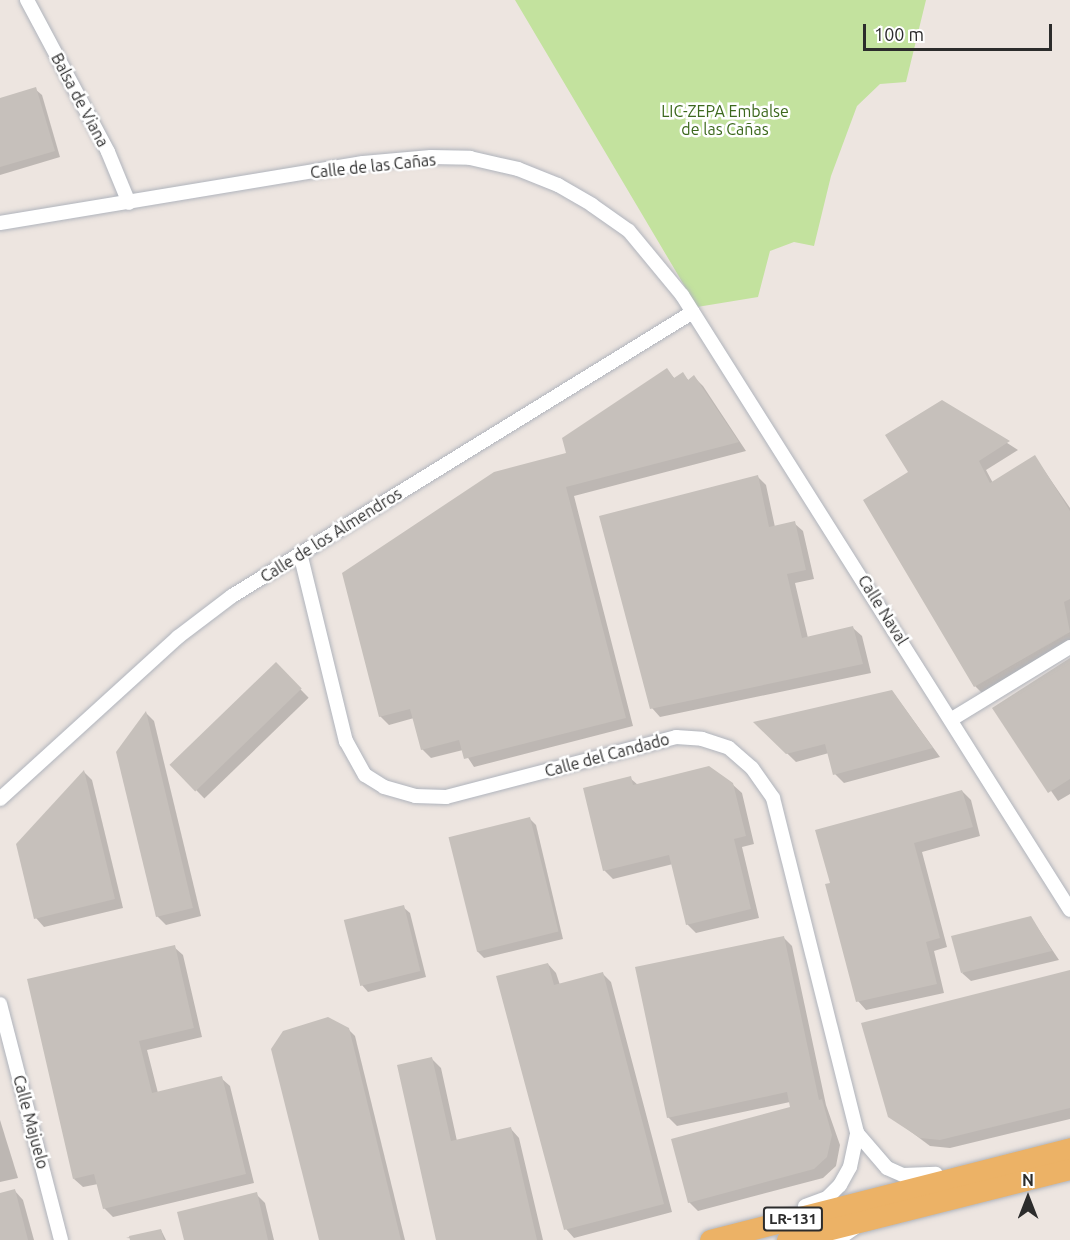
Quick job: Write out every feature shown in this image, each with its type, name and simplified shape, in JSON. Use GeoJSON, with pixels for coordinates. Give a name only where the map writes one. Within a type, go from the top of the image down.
{"type":"FeatureCollection","features":[{"type":"Feature","properties":{"kind":"main road","name":"LR-131"},"geometry":{"type":"LineString","coordinates":[[710,1240],[1070,1148]]}},
{"type":"Feature","properties":{"kind":"main road","name":"LR-131"},"geometry":{"type":"LineString","coordinates":[[787,1240],[1070,1169]]}},
{"type":"Feature","properties":{"kind":"street","name":"Balsa de Viana"},"geometry":{"type":"LineString","coordinates":[[27,0],[108,152],[129,203]]}},
{"type":"Feature","properties":{"kind":"street","name":"Calle de las Cañas"},"geometry":{"type":"LineString","coordinates":[[0,223],[363,163],[470,158],[518,169],[558,185],[592,205],[629,231],[693,312]]}},
{"type":"Feature","properties":{"kind":"street","name":"Calle de los Almendros"},"geometry":{"type":"LineString","coordinates":[[0,800],[178,637],[232,596],[693,312]]}},
{"type":"Feature","properties":{"kind":"street","name":"Calle Naval"},"geometry":{"type":"LineString","coordinates":[[693,312],[952,719],[1070,910]]}},
{"type":"Feature","properties":{"kind":"street","name":"Calle del Candado"},"geometry":{"type":"LineString","coordinates":[[300,553],[346,741],[365,775],[384,787],[415,796],[446,797],[676,737],[702,739],[729,748],[752,768],[773,798],[857,1134],[880,1162],[903,1175],[943,1173],[1017,1154],[1036,1157]]}},
{"type":"Feature","properties":{"kind":"street"},"geometry":{"type":"LineString","coordinates":[[952,719],[1070,647]]}},
{"type":"Feature","properties":{"kind":"street","name":"Calle Majuelo"},"geometry":{"type":"LineString","coordinates":[[0,1004],[62,1240]]}},
{"type":"Feature","properties":{"kind":"street"},"geometry":{"type":"LineString","coordinates":[[703,1240],[721,1228],[827,1198],[850,1167],[857,1134]]}},
{"type":"Feature","properties":{"kind":"street"},"geometry":{"type":"LineString","coordinates":[[837,1240],[864,1220]]}},
{"type":"Feature","properties":{"kind":"green space","name":"LIC-ZEPA Embalse de las Cañas"},"geometry":{"type":"Polygon","coordinates":[[[515,0],[926,0],[906,82],[880,84],[857,106],[831,176],[814,246],[794,242],[770,251],[758,297],[697,307],[515,0]]]}},
{"type":"Feature","properties":{"kind":"building"},"geometry":{"type":"Polygon","coordinates":[[[36,87],[55,151],[0,167],[0,98],[36,87]]]}},
{"type":"Feature","properties":{"kind":"building"},"geometry":{"type":"Polygon","coordinates":[[[667,368],[674,378],[683,372],[688,380],[694,375],[739,442],[566,487],[626,718],[464,759],[459,740],[421,750],[410,709],[379,717],[342,573],[494,472],[566,453],[562,438],[667,368]]]}},
{"type":"Feature","properties":{"kind":"building"},"geometry":{"type":"Polygon","coordinates":[[[942,400],[1010,441],[979,461],[990,483],[1035,455],[1070,511],[1070,599],[1064,602],[1070,632],[974,687],[863,500],[908,472],[885,435],[942,400]]]}},
{"type":"Feature","properties":{"kind":"building"},"geometry":{"type":"Polygon","coordinates":[[[758,475],[769,527],[795,521],[806,570],[787,574],[802,638],[853,626],[863,664],[650,709],[599,516],[758,475]]]}},
{"type":"Feature","properties":{"kind":"building"},"geometry":{"type":"Polygon","coordinates":[[[1070,658],[1070,779],[1048,793],[992,708],[1070,658]]]}},
{"type":"Feature","properties":{"kind":"building"},"geometry":{"type":"Polygon","coordinates":[[[276,662],[302,689],[195,791],[170,765],[276,662]]]}},
{"type":"Feature","properties":{"kind":"building"},"geometry":{"type":"Polygon","coordinates":[[[892,690],[933,748],[833,775],[825,744],[786,754],[753,722],[892,690]]]}},
{"type":"Feature","properties":{"kind":"building"},"geometry":{"type":"Polygon","coordinates":[[[146,711],[193,908],[156,917],[116,752],[146,711]]]}},
{"type":"Feature","properties":{"kind":"building"},"geometry":{"type":"Polygon","coordinates":[[[709,766],[733,783],[746,836],[734,839],[751,909],[686,925],[669,855],[603,871],[583,788],[631,776],[633,785],[709,766]]]}},
{"type":"Feature","properties":{"kind":"building"},"geometry":{"type":"Polygon","coordinates":[[[84,770],[115,899],[34,919],[16,844],[84,770]]]}},
{"type":"Feature","properties":{"kind":"building"},"geometry":{"type":"Polygon","coordinates":[[[962,790],[973,827],[914,843],[940,938],[926,942],[937,984],[856,1002],[825,884],[830,883],[815,830],[962,790]]]}},
{"type":"Feature","properties":{"kind":"building"},"geometry":{"type":"Polygon","coordinates":[[[530,817],[559,931],[477,952],[448,837],[530,817]]]}},
{"type":"Feature","properties":{"kind":"building"},"geometry":{"type":"Polygon","coordinates":[[[404,905],[420,971],[360,986],[344,920],[404,905]]]}},
{"type":"Feature","properties":{"kind":"building"},"geometry":{"type":"Polygon","coordinates":[[[1031,916],[1052,951],[961,973],[951,936],[1031,916]]]}},
{"type":"Feature","properties":{"kind":"building"},"geometry":{"type":"Polygon","coordinates":[[[784,936],[819,1100],[822,1099],[832,1135],[827,1157],[814,1169],[688,1203],[671,1139],[790,1107],[787,1092],[667,1118],[635,967],[784,936]]]}},
{"type":"Feature","properties":{"kind":"building"},"geometry":{"type":"Polygon","coordinates":[[[175,945],[194,1028],[139,1041],[152,1093],[222,1076],[246,1174],[103,1209],[94,1174],[73,1179],[27,979],[175,945]]]}},
{"type":"Feature","properties":{"kind":"building"},"geometry":{"type":"Polygon","coordinates":[[[548,963],[554,985],[603,972],[664,1204],[564,1230],[496,976],[548,963]]]}},
{"type":"Feature","properties":{"kind":"building"},"geometry":{"type":"Polygon","coordinates":[[[1070,970],[1070,1108],[940,1140],[920,1138],[888,1117],[861,1023],[1070,970]]]}},
{"type":"Feature","properties":{"kind":"building"},"geometry":{"type":"Polygon","coordinates":[[[328,1017],[349,1028],[401,1240],[319,1240],[271,1049],[283,1031],[328,1017]]]}},
{"type":"Feature","properties":{"kind":"building"},"geometry":{"type":"Polygon","coordinates":[[[432,1057],[451,1141],[511,1127],[537,1240],[436,1240],[397,1065],[432,1057]]]}},
{"type":"Feature","properties":{"kind":"building"},"geometry":{"type":"Polygon","coordinates":[[[15,1189],[28,1240],[0,1240],[0,1193],[15,1189]]]}},
{"type":"Feature","properties":{"kind":"building"},"geometry":{"type":"Polygon","coordinates":[[[257,1192],[268,1240],[184,1240],[177,1212],[257,1192]]]}},
{"type":"Feature","properties":{"kind":"building"},"geometry":{"type":"Polygon","coordinates":[[[161,1229],[164,1240],[130,1240],[129,1236],[161,1229]]]}}]}
